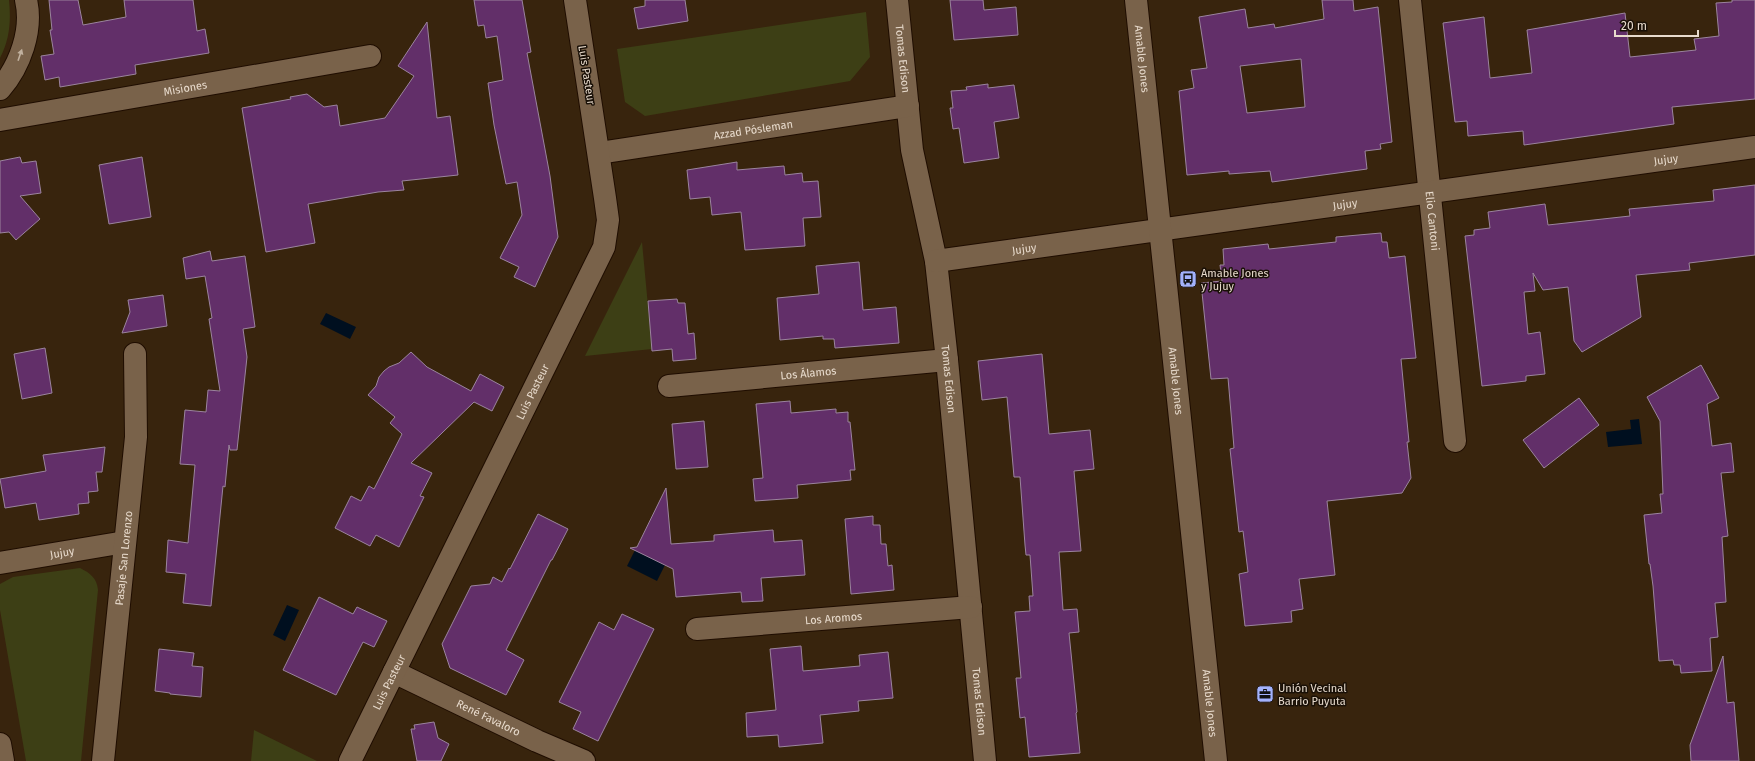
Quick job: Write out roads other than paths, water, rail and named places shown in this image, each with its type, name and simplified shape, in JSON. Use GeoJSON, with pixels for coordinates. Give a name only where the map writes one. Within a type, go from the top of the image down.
{"type":"FeatureCollection","features":[{"type":"Feature","properties":{"kind":"street"},"geometry":{"type":"LineString","coordinates":[[0,89],[7,81],[20,57],[26,31],[26,0]]}},
{"type":"Feature","properties":{"kind":"street","name":"Luis Pasteur"},"geometry":{"type":"LineString","coordinates":[[350,761],[604,247],[608,220],[575,0]]}},
{"type":"Feature","properties":{"kind":"street","name":"Tomas Edison"},"geometry":{"type":"LineString","coordinates":[[897,0],[912,150],[936,261],[947,360],[985,761]]}},
{"type":"Feature","properties":{"kind":"street","name":"Amable Jones"},"geometry":{"type":"LineString","coordinates":[[1136,0],[1216,761]]}},
{"type":"Feature","properties":{"kind":"street","name":"Elio Cantoni"},"geometry":{"type":"LineString","coordinates":[[1410,0],[1455,441]]}},
{"type":"Feature","properties":{"kind":"street","name":"Misiones"},"geometry":{"type":"LineString","coordinates":[[0,120],[370,56]]}},
{"type":"Feature","properties":{"kind":"street","name":"Azzad Pósleman"},"geometry":{"type":"LineString","coordinates":[[599,153],[908,106]]}},
{"type":"Feature","properties":{"kind":"street","name":"Jujuy"},"geometry":{"type":"LineString","coordinates":[[936,261],[1755,147]]}},
{"type":"Feature","properties":{"kind":"street","name":"Pasaje San Lorenzo"},"geometry":{"type":"LineString","coordinates":[[103,761],[136,437],[135,354]]}},
{"type":"Feature","properties":{"kind":"street","name":"Los Álamos"},"geometry":{"type":"LineString","coordinates":[[669,386],[947,360]]}},
{"type":"Feature","properties":{"kind":"street","name":"Jujuy"},"geometry":{"type":"LineString","coordinates":[[0,563],[125,542]]}},
{"type":"Feature","properties":{"kind":"street","name":"Los Aromos"},"geometry":{"type":"LineString","coordinates":[[697,629],[971,607]]}},
{"type":"Feature","properties":{"kind":"street","name":"René Favaloro"},"geometry":{"type":"LineString","coordinates":[[394,672],[537,741],[584,761]]}},
{"type":"Feature","properties":{"kind":"street"},"geometry":{"type":"LineString","coordinates":[[0,744],[3,761]]}},
{"type":"Feature","properties":{"kind":"water"},"geometry":{"type":"Polygon","coordinates":[[[326,313],[356,327],[350,339],[320,324],[326,313]]]}},
{"type":"Feature","properties":{"kind":"water"},"geometry":{"type":"Polygon","coordinates":[[[1639,419],[1642,444],[1608,447],[1606,432],[1631,429],[1630,420],[1639,419]]]}},
{"type":"Feature","properties":{"kind":"water"},"geometry":{"type":"Polygon","coordinates":[[[635,550],[665,565],[657,581],[627,566],[635,550]]]}},
{"type":"Feature","properties":{"kind":"water"},"geometry":{"type":"Polygon","coordinates":[[[287,605],[299,610],[285,641],[273,635],[287,605]]]}},
{"type":"Feature","properties":{"kind":"place","name":"Amable Jones y Jujuy"},"geometry":{"type":"Point","coordinates":[1188,279]}},
{"type":"Feature","properties":{"kind":"place","name":"Unión Vecinal Barrio Puyuta"},"geometry":{"type":"Point","coordinates":[1265,694]}}]}
